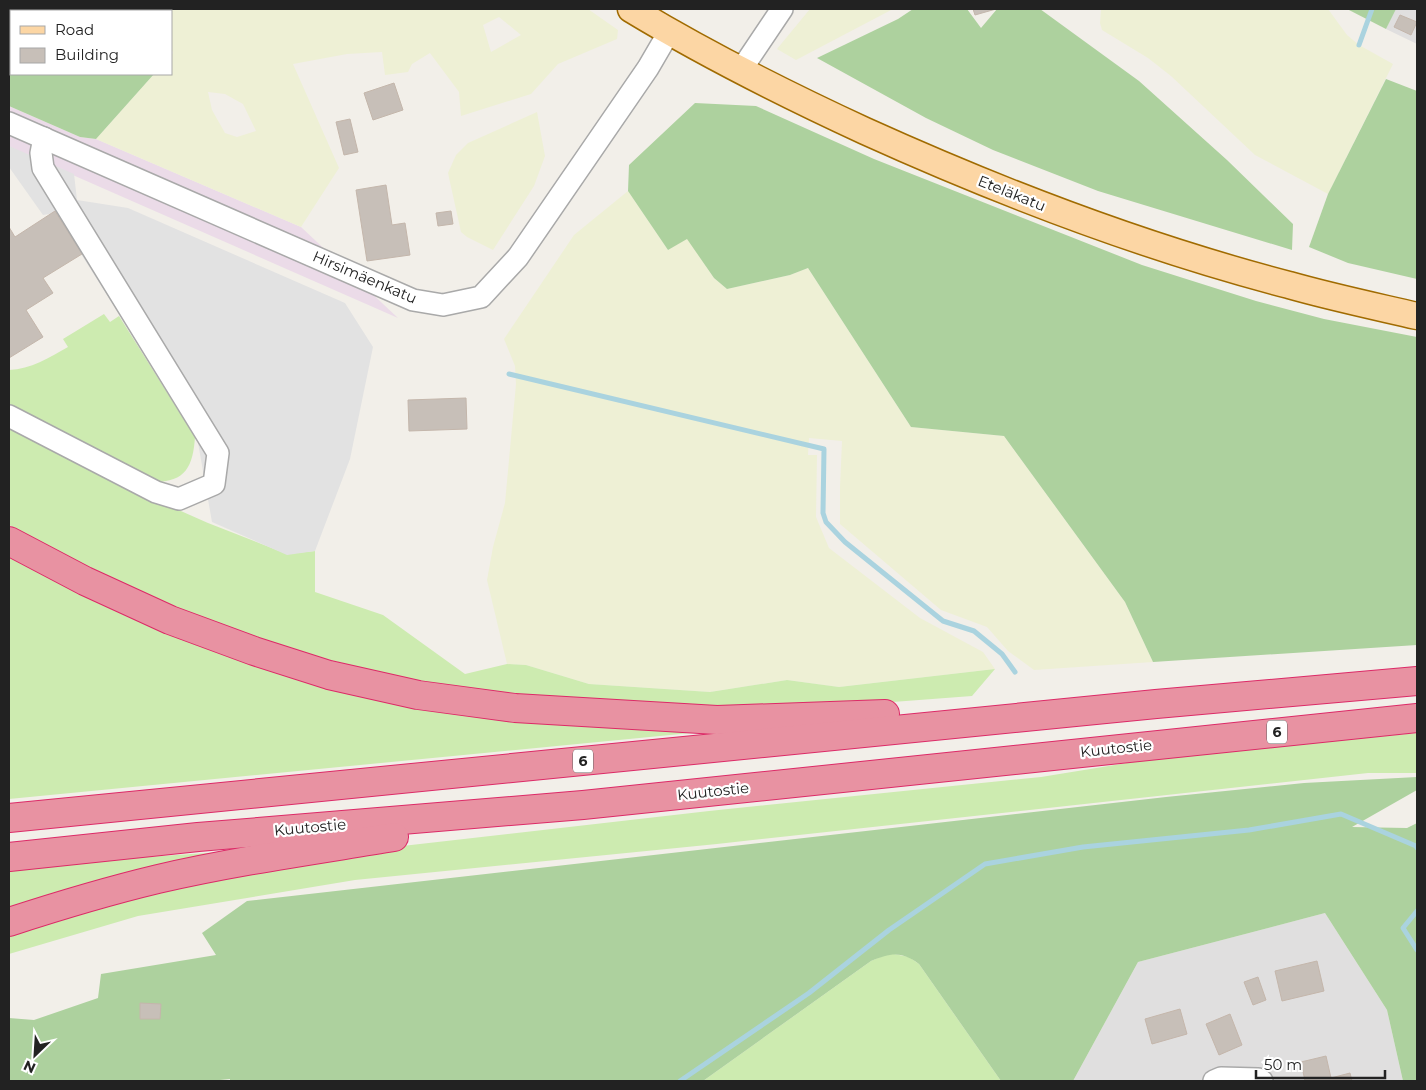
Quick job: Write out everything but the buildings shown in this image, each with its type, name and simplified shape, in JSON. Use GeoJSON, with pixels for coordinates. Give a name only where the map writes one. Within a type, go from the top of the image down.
{"type":"FeatureCollection","features":[{"type":"Feature","properties":{"kind":"highway"},"geometry":{"type":"LineString","coordinates":[[9,541],[85,581],[170,620],[254,651],[329,675],[428,696],[515,708],[717,720],[1156,704]]}},
{"type":"Feature","properties":{"kind":"highway","name":"6"},"geometry":{"type":"LineString","coordinates":[[9,818],[1156,704],[1417,680]]}},
{"type":"Feature","properties":{"kind":"highway","name":"Kuutostie"},"geometry":{"type":"LineString","coordinates":[[9,857],[198,837],[583,805],[1417,718]]}},
{"type":"Feature","properties":{"kind":"highway"},"geometry":{"type":"LineString","coordinates":[[9,922],[159,879],[263,858],[583,805]]}},
{"type":"Feature","properties":{"kind":"main road","name":"Eteläkatu"},"geometry":{"type":"LineString","coordinates":[[631,9],[741,70],[811,105],[908,150],[1036,204],[1173,251],[1288,285],[1417,316]]}},
{"type":"Feature","properties":{"kind":"street"},"geometry":{"type":"LineString","coordinates":[[741,70],[782,9]]}},
{"type":"Feature","properties":{"kind":"street","name":"Hirsimäenkatu"},"geometry":{"type":"LineString","coordinates":[[9,123],[413,300],[443,305],[481,297],[518,257],[648,68],[670,32]]}},
{"type":"Feature","properties":{"kind":"street"},"geometry":{"type":"LineString","coordinates":[[9,416],[156,492],[179,499],[214,484],[218,453],[43,168],[41,153],[44,138]]}},
{"type":"Feature","properties":{"kind":"street"},"geometry":{"type":"LineString","coordinates":[[1214,1081],[1220,1078],[1258,1079],[1262,1081]]}},
{"type":"Feature","properties":{"kind":"shaded area"},"geometry":{"type":"Polygon","coordinates":[[[1395,9],[1417,9],[1417,44],[1386,29],[1395,9]]]}},
{"type":"Feature","properties":{"kind":"shaded area"},"geometry":{"type":"Polygon","coordinates":[[[9,106],[80,137],[96,139],[301,227],[398,318],[9,147],[9,106]]]}},
{"type":"Feature","properties":{"kind":"shaded area"},"geometry":{"type":"Polygon","coordinates":[[[9,146],[74,174],[77,200],[128,208],[345,303],[373,347],[350,459],[315,551],[287,555],[212,522],[197,437],[55,213],[43,215],[9,167],[9,146]]]}},
{"type":"Feature","properties":{"kind":"shaded area"},"geometry":{"type":"Polygon","coordinates":[[[1325,913],[1387,1010],[1403,1081],[1073,1081],[1138,962],[1325,913]]]}},
{"type":"Feature","properties":{"kind":"green space"},"geometry":{"type":"Polygon","coordinates":[[[9,9],[154,10],[10,10],[10,75],[153,75],[96,139],[80,137],[9,106],[9,9]]]}},
{"type":"Feature","properties":{"kind":"green space"},"geometry":{"type":"Polygon","coordinates":[[[153,9],[588,9],[618,30],[617,39],[558,64],[531,94],[461,116],[459,92],[430,53],[412,64],[408,72],[385,75],[382,52],[347,54],[293,64],[339,168],[301,227],[96,139],[153,75],[172,75],[172,10],[153,9]],[[499,17],[483,25],[491,52],[521,35],[499,17]],[[208,92],[212,110],[225,133],[237,137],[256,131],[243,104],[225,94],[208,92]]]}},
{"type":"Feature","properties":{"kind":"green space"},"geometry":{"type":"Polygon","coordinates":[[[810,9],[893,9],[796,60],[777,49],[810,9]]]}},
{"type":"Feature","properties":{"kind":"green space"},"geometry":{"type":"Polygon","coordinates":[[[913,9],[967,9],[981,28],[997,9],[1040,9],[1139,81],[1227,160],[1293,224],[1292,250],[1098,191],[993,150],[926,118],[817,58],[898,19],[913,9]]]}},
{"type":"Feature","properties":{"kind":"green space"},"geometry":{"type":"Polygon","coordinates":[[[1099,9],[1328,9],[1347,35],[1359,45],[1393,64],[1328,194],[1255,155],[1171,76],[1148,58],[1102,30],[1100,23],[1101,10],[1099,9]]]}},
{"type":"Feature","properties":{"kind":"green space"},"geometry":{"type":"Polygon","coordinates":[[[1347,9],[1396,9],[1386,29],[1347,9]]]}},
{"type":"Feature","properties":{"kind":"green space"},"geometry":{"type":"Polygon","coordinates":[[[1386,79],[1417,91],[1417,279],[1348,263],[1309,247],[1328,194],[1386,79]]]}},
{"type":"Feature","properties":{"kind":"green space"},"geometry":{"type":"Polygon","coordinates":[[[695,103],[756,106],[874,159],[1142,265],[1256,301],[1324,319],[1417,337],[1417,645],[1153,662],[1125,602],[1004,436],[911,427],[808,268],[790,275],[727,289],[714,278],[687,239],[668,250],[628,191],[629,165],[695,103]]]}},
{"type":"Feature","properties":{"kind":"green space"},"geometry":{"type":"Polygon","coordinates":[[[537,112],[545,156],[534,186],[493,250],[461,232],[448,173],[456,155],[468,143],[537,112]]]}},
{"type":"Feature","properties":{"kind":"green space"},"geometry":{"type":"Polygon","coordinates":[[[628,191],[668,250],[687,238],[714,278],[727,289],[790,275],[808,268],[911,427],[1004,436],[1125,602],[1153,662],[1034,670],[1008,651],[987,627],[941,610],[840,524],[842,441],[809,438],[808,455],[817,455],[816,517],[829,548],[920,618],[983,652],[995,669],[839,687],[787,680],[710,692],[589,684],[526,665],[507,664],[487,580],[493,547],[505,503],[516,384],[515,366],[504,339],[574,235],[628,191]]]}},
{"type":"Feature","properties":{"kind":"green space"},"geometry":{"type":"Polygon","coordinates":[[[104,314],[110,322],[119,316],[195,437],[190,464],[181,475],[174,479],[154,482],[9,409],[9,370],[32,365],[68,347],[63,339],[104,314]]]}},
{"type":"Feature","properties":{"kind":"green space"},"geometry":{"type":"Polygon","coordinates":[[[9,423],[165,504],[208,523],[287,554],[315,551],[315,592],[383,615],[465,674],[507,664],[526,665],[589,684],[710,692],[787,680],[839,687],[995,669],[972,696],[853,705],[719,709],[488,693],[403,678],[302,653],[189,615],[81,563],[9,525],[9,423]]]}},
{"type":"Feature","properties":{"kind":"green space"},"geometry":{"type":"Polygon","coordinates":[[[9,553],[74,586],[519,721],[623,728],[732,729],[9,799],[9,553]]]}},
{"type":"Feature","properties":{"kind":"green space"},"geometry":{"type":"Polygon","coordinates":[[[1417,733],[1417,773],[1368,773],[717,844],[355,880],[138,916],[9,954],[9,935],[133,898],[288,865],[376,849],[709,811],[1041,777],[1164,757],[1417,733]]]}},
{"type":"Feature","properties":{"kind":"green space"},"geometry":{"type":"Polygon","coordinates":[[[1417,777],[1417,790],[1352,827],[1407,828],[1417,823],[1417,1081],[1403,1081],[1387,1010],[1325,913],[1138,962],[1073,1081],[1001,1081],[919,964],[901,955],[890,955],[871,961],[703,1081],[230,1081],[230,1079],[210,1081],[9,1081],[9,1018],[34,1020],[98,998],[101,974],[216,955],[202,933],[247,901],[1166,797],[1304,783],[1417,777]]]}},
{"type":"Feature","properties":{"kind":"green space"},"geometry":{"type":"Polygon","coordinates":[[[252,850],[139,872],[72,888],[9,909],[9,870],[86,861],[252,850]]]}},
{"type":"Feature","properties":{"kind":"green space"},"geometry":{"type":"Polygon","coordinates":[[[889,953],[909,957],[919,964],[1001,1081],[703,1081],[871,961],[889,953]]]}},
{"type":"Feature","properties":{"kind":"waterway"},"geometry":{"type":"LineString","coordinates":[[1359,45],[1372,9]]}},
{"type":"Feature","properties":{"kind":"waterway"},"geometry":{"type":"LineString","coordinates":[[509,374],[824,449],[823,513],[826,522],[845,542],[943,621],[974,631],[1002,654],[1015,672]]}},
{"type":"Feature","properties":{"kind":"waterway"},"geometry":{"type":"LineString","coordinates":[[680,1081],[809,993],[889,930],[985,864],[1083,847],[1249,830],[1341,814],[1417,848]]}},
{"type":"Feature","properties":{"kind":"waterway"},"geometry":{"type":"LineString","coordinates":[[1417,911],[1403,928],[1417,950]]}}]}
